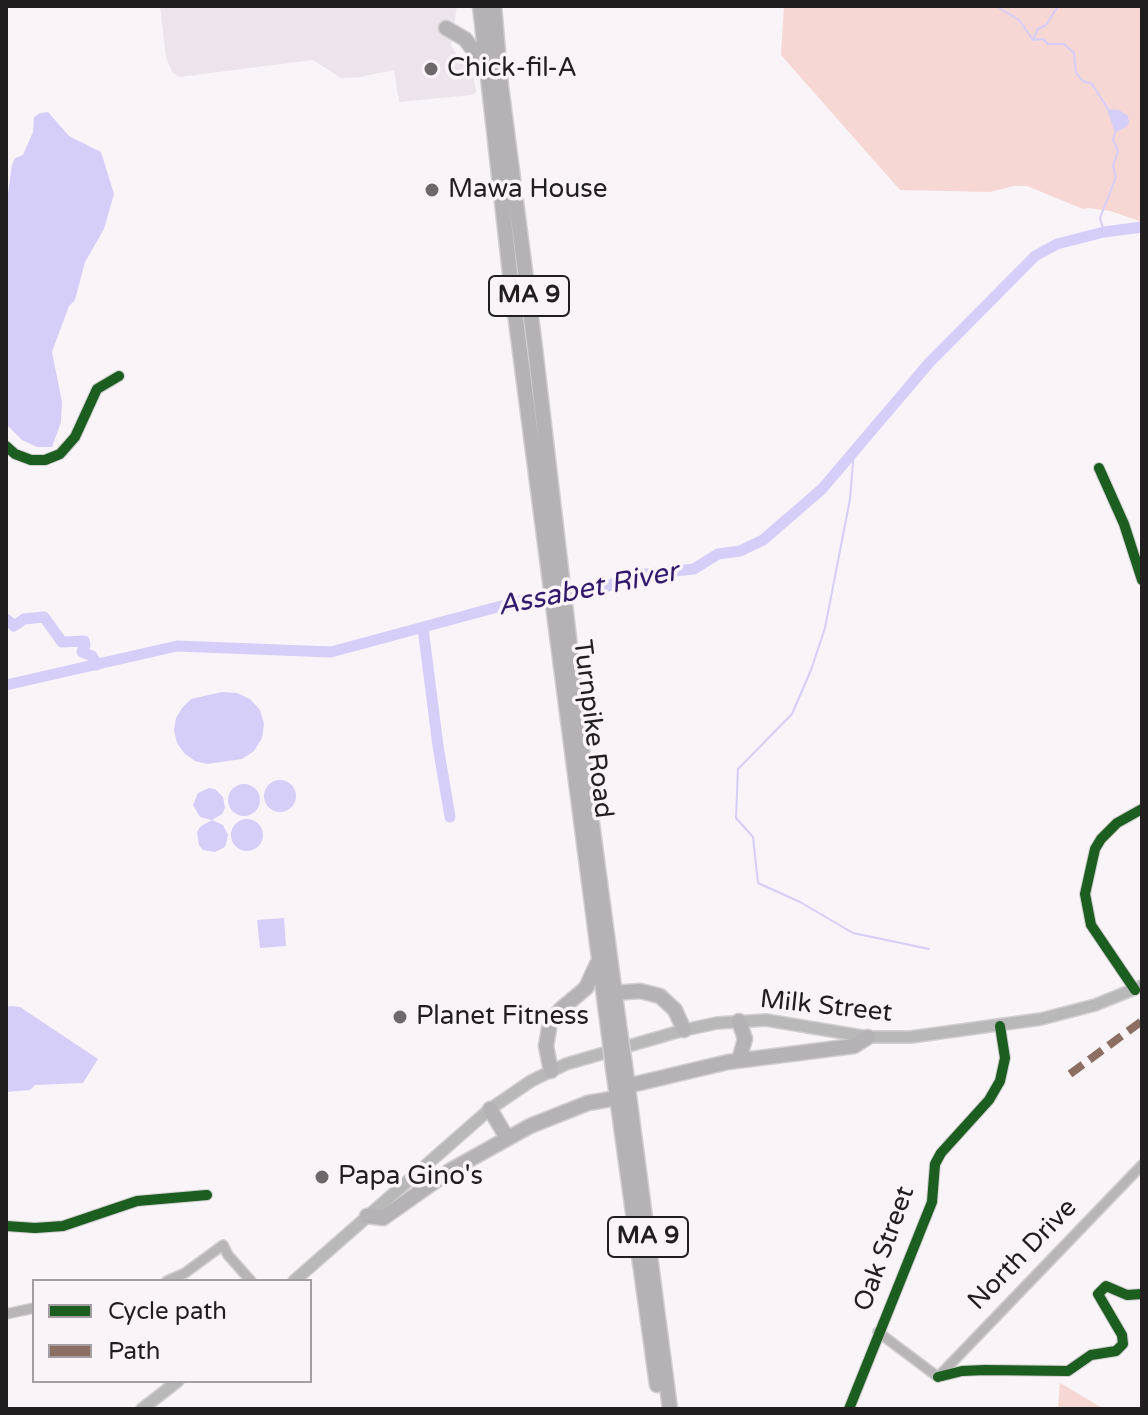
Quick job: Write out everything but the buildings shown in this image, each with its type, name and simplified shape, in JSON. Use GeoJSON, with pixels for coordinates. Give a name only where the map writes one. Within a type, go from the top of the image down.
{"type":"FeatureCollection","features":[{"type":"Feature","properties":{"kind":"highway","name":"Turnpike Road"},"geometry":{"type":"LineString","coordinates":[[480,6],[485,64],[557,595],[615,993],[615,1034],[660,1409]]}},
{"type":"Feature","properties":{"kind":"highway","name":"Turnpike Road"},"geometry":{"type":"LineString","coordinates":[[494,6],[598,956],[606,1013],[615,1034]]}},
{"type":"Feature","properties":{"kind":"highway"},"geometry":{"type":"LineString","coordinates":[[446,28],[465,39],[485,64]]}},
{"type":"Feature","properties":{"kind":"highway"},"geometry":{"type":"LineString","coordinates":[[551,1071],[546,1046],[547,1031],[557,1013],[590,982],[598,956]]}},
{"type":"Feature","properties":{"kind":"highway"},"geometry":{"type":"LineString","coordinates":[[615,993],[640,991],[660,996],[675,1010],[684,1030]]}},
{"type":"Feature","properties":{"kind":"highway"},"geometry":{"type":"LineString","coordinates":[[573,1001],[592,1001],[606,1013]]}},
{"type":"Feature","properties":{"kind":"highway"},"geometry":{"type":"LineString","coordinates":[[739,1021],[745,1039],[739,1060]]}},
{"type":"Feature","properties":{"kind":"highway"},"geometry":{"type":"LineString","coordinates":[[367,1216],[383,1218],[451,1170],[507,1138],[566,1111],[739,1060],[854,1046],[868,1037]]}},
{"type":"Feature","properties":{"kind":"highway","name":"Turnpike Road"},"geometry":{"type":"LineString","coordinates":[[622,1092],[670,1409]]}},
{"type":"Feature","properties":{"kind":"highway"},"geometry":{"type":"LineString","coordinates":[[490,1109],[507,1138]]}},
{"type":"Feature","properties":{"kind":"main road","name":"Milk Street"},"geometry":{"type":"LineString","coordinates":[[296,1279],[490,1109],[551,1071],[684,1030],[739,1021],[779,1021],[868,1037],[899,1038],[1000,1026],[1081,1009],[1139,988]]}},
{"type":"Feature","properties":{"kind":"main road"},"geometry":{"type":"LineString","coordinates":[[142,1409],[175,1383]]}},
{"type":"Feature","properties":{"kind":"street"},"geometry":{"type":"LineString","coordinates":[[6,446],[15,454],[31,460],[45,460],[60,454],[75,437],[97,389],[119,376]]}},
{"type":"Feature","properties":{"kind":"street"},"geometry":{"type":"LineString","coordinates":[[1099,468],[1124,524],[1142,580]]}},
{"type":"Feature","properties":{"kind":"street"},"geometry":{"type":"LineString","coordinates":[[1139,988],[1091,925],[1085,894],[1095,849],[1101,839],[1117,823],[1142,809]]}},
{"type":"Feature","properties":{"kind":"street","name":"Oak Street"},"geometry":{"type":"LineString","coordinates":[[849,1409],[932,1202],[935,1164],[941,1153],[989,1100],[1000,1081],[1005,1058],[1000,1026]]}},
{"type":"Feature","properties":{"kind":"street","name":"North Drive"},"geometry":{"type":"LineString","coordinates":[[938,1377],[1142,1165]]}},
{"type":"Feature","properties":{"kind":"street"},"geometry":{"type":"LineString","coordinates":[[6,1226],[63,1226],[137,1201],[207,1195]]}},
{"type":"Feature","properties":{"kind":"street"},"geometry":{"type":"LineString","coordinates":[[174,1279],[223,1245],[249,1279]]}},
{"type":"Feature","properties":{"kind":"street"},"geometry":{"type":"LineString","coordinates":[[878,1332],[938,1377],[962,1371],[1068,1371],[1091,1355],[1116,1351],[1123,1344],[1122,1335],[1098,1294],[1106,1286],[1127,1295],[1142,1294]]}},
{"type":"Feature","properties":{"kind":"street"},"geometry":{"type":"LineString","coordinates":[[6,1314],[32,1308]]}},
{"type":"Feature","properties":{"kind":"shaded area"},"geometry":{"type":"Polygon","coordinates":[[[160,6],[457,6],[451,45],[456,53],[470,59],[476,92],[472,95],[399,102],[394,70],[341,78],[313,60],[179,77],[172,72],[166,58],[160,6]]]}},
{"type":"Feature","properties":{"kind":"shaded area"},"geometry":{"type":"Polygon","coordinates":[[[784,6],[1142,6],[1142,222],[1110,211],[1083,209],[1027,186],[990,192],[900,190],[781,55],[784,6]]]}},
{"type":"Feature","properties":{"kind":"shaded area"},"geometry":{"type":"Polygon","coordinates":[[[1107,109],[1119,110],[1128,116],[1126,127],[1115,133],[1107,109]]]}},
{"type":"Feature","properties":{"kind":"shaded area"},"geometry":{"type":"Polygon","coordinates":[[[48,112],[69,136],[101,152],[114,194],[104,229],[85,262],[75,300],[69,306],[52,352],[62,402],[61,422],[52,447],[37,447],[22,440],[6,424],[6,208],[15,158],[23,155],[33,132],[34,117],[48,112]]]}},
{"type":"Feature","properties":{"kind":"shaded area"},"geometry":{"type":"Polygon","coordinates":[[[222,692],[237,693],[250,699],[260,710],[264,724],[262,738],[254,751],[242,759],[207,764],[195,761],[177,743],[174,730],[176,718],[191,699],[222,692]]]}},
{"type":"Feature","properties":{"kind":"shaded area"},"geometry":{"type":"Polygon","coordinates":[[[280,780],[291,785],[296,796],[291,807],[280,812],[269,807],[264,796],[269,785],[280,780]]]}},
{"type":"Feature","properties":{"kind":"shaded area"},"geometry":{"type":"Polygon","coordinates":[[[244,784],[255,789],[260,800],[255,811],[244,816],[233,811],[228,800],[233,789],[244,784]]]}},
{"type":"Feature","properties":{"kind":"shaded area"},"geometry":{"type":"Polygon","coordinates":[[[215,789],[223,797],[225,808],[212,820],[200,817],[193,805],[198,793],[215,789]]]}},
{"type":"Feature","properties":{"kind":"shaded area"},"geometry":{"type":"Polygon","coordinates":[[[247,819],[258,824],[263,835],[258,846],[247,851],[236,846],[231,835],[236,824],[247,819]]]}},
{"type":"Feature","properties":{"kind":"shaded area"},"geometry":{"type":"Polygon","coordinates":[[[212,820],[223,825],[228,835],[225,847],[215,852],[203,850],[197,832],[212,820]]]}},
{"type":"Feature","properties":{"kind":"shaded area"},"geometry":{"type":"Polygon","coordinates":[[[284,918],[286,946],[260,948],[257,920],[284,918]]]}},
{"type":"Feature","properties":{"kind":"shaded area"},"geometry":{"type":"Polygon","coordinates":[[[6,1007],[20,1007],[98,1059],[83,1083],[35,1085],[30,1090],[6,1092],[6,1007]]]}},
{"type":"Feature","properties":{"kind":"shaded area"},"geometry":{"type":"Polygon","coordinates":[[[1060,1383],[1104,1409],[1058,1409],[1060,1383]]]}},
{"type":"Feature","properties":{"kind":"waterway"},"geometry":{"type":"LineString","coordinates":[[996,6],[1019,20],[1033,40],[1064,44],[1074,53],[1076,73],[1083,81],[1092,84],[1108,109]]}},
{"type":"Feature","properties":{"kind":"waterway"},"geometry":{"type":"LineString","coordinates":[[1033,40],[1038,29],[1046,25],[1058,6]]}},
{"type":"Feature","properties":{"kind":"waterway"},"geometry":{"type":"LineString","coordinates":[[1104,232],[1100,218],[1116,177],[1113,166],[1118,151],[1113,140],[1115,133]]}},
{"type":"Feature","properties":{"kind":"waterway","name":"Assabet River"},"geometry":{"type":"LineString","coordinates":[[6,685],[177,646],[331,652],[527,599],[589,593],[636,575],[694,569],[718,554],[740,551],[763,540],[822,489],[929,363],[1035,256],[1057,244],[1104,232],[1142,227]]}},
{"type":"Feature","properties":{"kind":"waterway"},"geometry":{"type":"LineString","coordinates":[[854,451],[850,499],[825,628],[792,714],[738,769],[736,818],[753,837],[758,883],[800,902],[853,933],[929,949]]}},
{"type":"Feature","properties":{"kind":"waterway"},"geometry":{"type":"LineString","coordinates":[[6,619],[14,626],[24,619],[44,617],[62,642],[84,641],[82,652],[92,656],[97,665]]}},
{"type":"Feature","properties":{"kind":"waterway"},"geometry":{"type":"LineString","coordinates":[[423,628],[450,817]]}},
{"type":"Feature","properties":{"kind":"marked path"},"geometry":{"type":"LineString","coordinates":[[1070,1074],[1142,1021]]}},
{"type":"Feature","properties":{"kind":"cycle path"},"geometry":{"type":"LineString","coordinates":[[6,446],[15,454],[31,460],[45,460],[60,454],[75,437],[97,389],[119,376]]}},
{"type":"Feature","properties":{"kind":"cycle path"},"geometry":{"type":"LineString","coordinates":[[1099,468],[1124,524],[1142,580]]}},
{"type":"Feature","properties":{"kind":"cycle path"},"geometry":{"type":"LineString","coordinates":[[1135,990],[1091,925],[1085,894],[1095,849],[1101,839],[1117,823],[1142,809]]}},
{"type":"Feature","properties":{"kind":"cycle path"},"geometry":{"type":"LineString","coordinates":[[849,1409],[932,1202],[935,1164],[941,1153],[989,1100],[1000,1081],[1005,1058],[1000,1026]]}},
{"type":"Feature","properties":{"kind":"cycle path"},"geometry":{"type":"LineString","coordinates":[[6,1226],[63,1226],[137,1201],[207,1195]]}},
{"type":"Feature","properties":{"kind":"cycle path"},"geometry":{"type":"LineString","coordinates":[[938,1377],[962,1371],[1068,1371],[1091,1355],[1116,1351],[1123,1344],[1122,1335],[1098,1294],[1106,1286],[1127,1295],[1142,1294]]}},
{"type":"Feature","properties":{"kind":"place","name":"Chick-fil-A"},"geometry":{"type":"Point","coordinates":[431,69]}},
{"type":"Feature","properties":{"kind":"place","name":"Mawa House"},"geometry":{"type":"Point","coordinates":[432,190]}},
{"type":"Feature","properties":{"kind":"place","name":"Planet Fitness"},"geometry":{"type":"Point","coordinates":[400,1017]}},
{"type":"Feature","properties":{"kind":"place","name":"Papa Gino's"},"geometry":{"type":"Point","coordinates":[322,1177]}}]}
